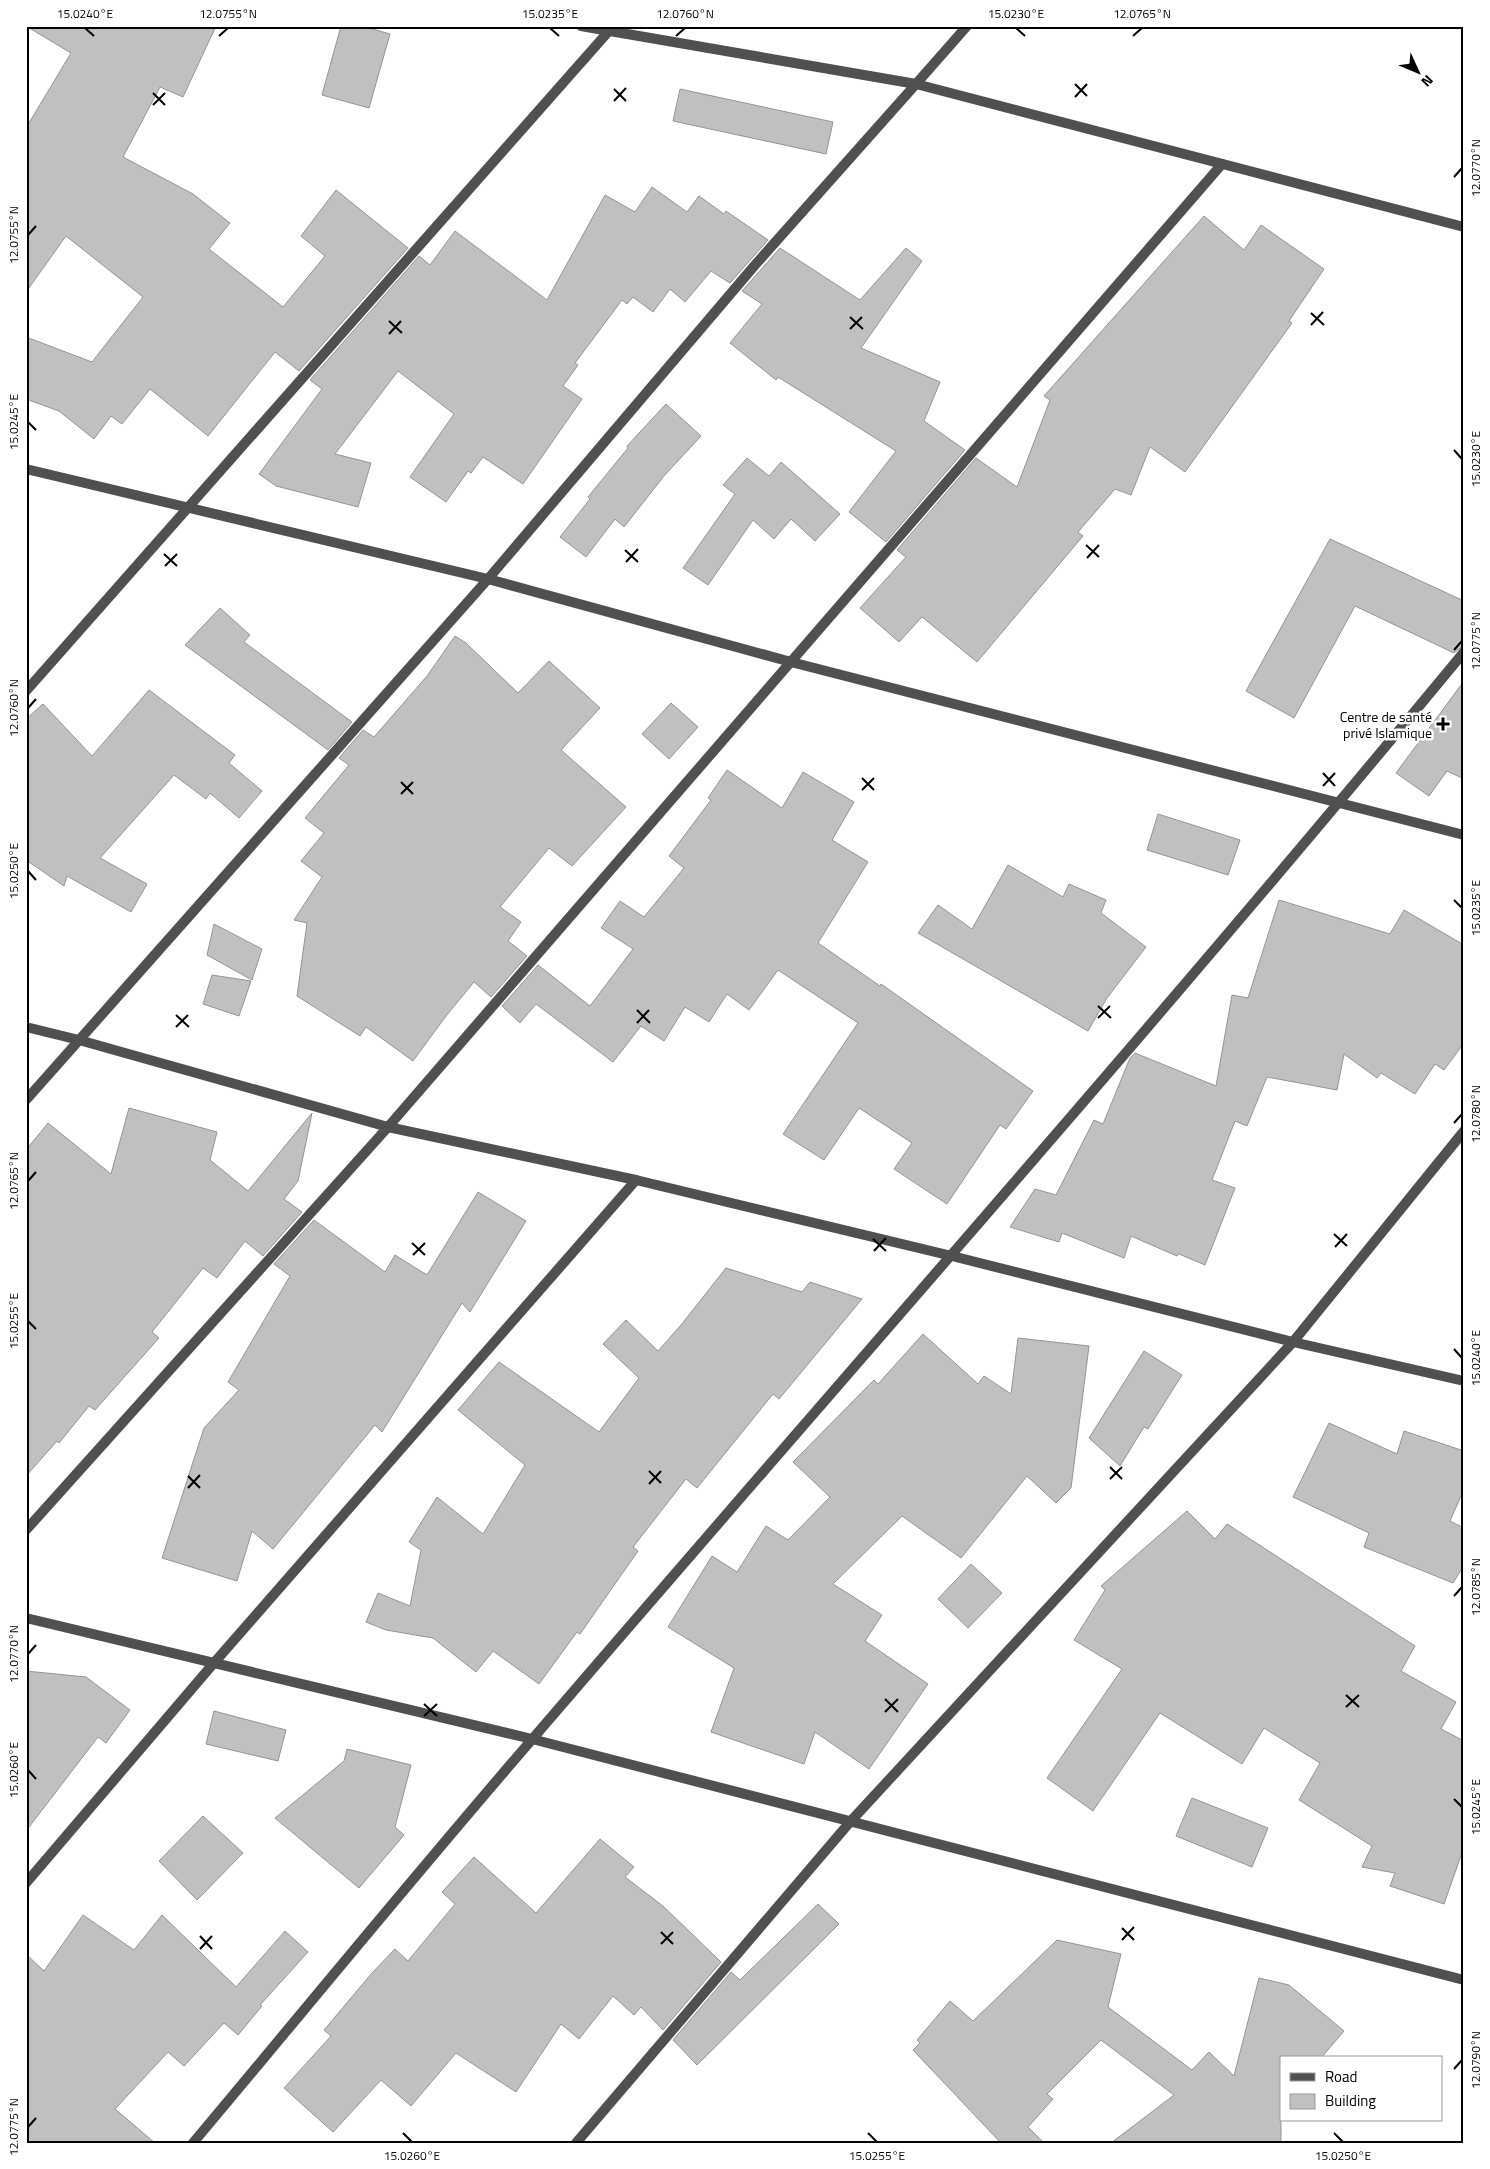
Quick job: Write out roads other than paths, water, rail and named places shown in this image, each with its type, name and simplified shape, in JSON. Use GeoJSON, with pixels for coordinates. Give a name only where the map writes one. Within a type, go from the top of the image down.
{"type":"FeatureCollection","features":[{"type":"Feature","properties":{"kind":"street"},"geometry":{"type":"LineString","coordinates":[[581,26],[916,84],[1464,227]]}},
{"type":"Feature","properties":{"kind":"street"},"geometry":{"type":"LineString","coordinates":[[26,1100],[488,579],[755,265],[967,26]]}},
{"type":"Feature","properties":{"kind":"street"},"geometry":{"type":"LineString","coordinates":[[26,691],[608,32]]}},
{"type":"Feature","properties":{"kind":"street"},"geometry":{"type":"LineString","coordinates":[[26,1530],[388,1127],[1222,164]]}},
{"type":"Feature","properties":{"kind":"street"},"geometry":{"type":"LineString","coordinates":[[26,469],[488,579],[791,662],[1464,835]]}},
{"type":"Feature","properties":{"kind":"street"},"geometry":{"type":"LineString","coordinates":[[192,2143],[532,1739],[952,1256],[1340,802],[1464,652]]}},
{"type":"Feature","properties":{"kind":"street"},"geometry":{"type":"LineString","coordinates":[[26,1027],[79,1040],[388,1127],[636,1180],[952,1256],[1293,1342],[1464,1380]]}},
{"type":"Feature","properties":{"kind":"street"},"geometry":{"type":"LineString","coordinates":[[576,2143],[850,1822],[1293,1342],[1464,1131]]}},
{"type":"Feature","properties":{"kind":"street"},"geometry":{"type":"LineString","coordinates":[[26,1883],[213,1664],[636,1180]]}},
{"type":"Feature","properties":{"kind":"street"},"geometry":{"type":"LineString","coordinates":[[26,1618],[532,1739],[1464,1980]]}},
{"type":"Feature","properties":{"kind":"place","name":"Centre de santé privé Islamique"},"geometry":{"type":"Point","coordinates":[1443,724]}}]}
